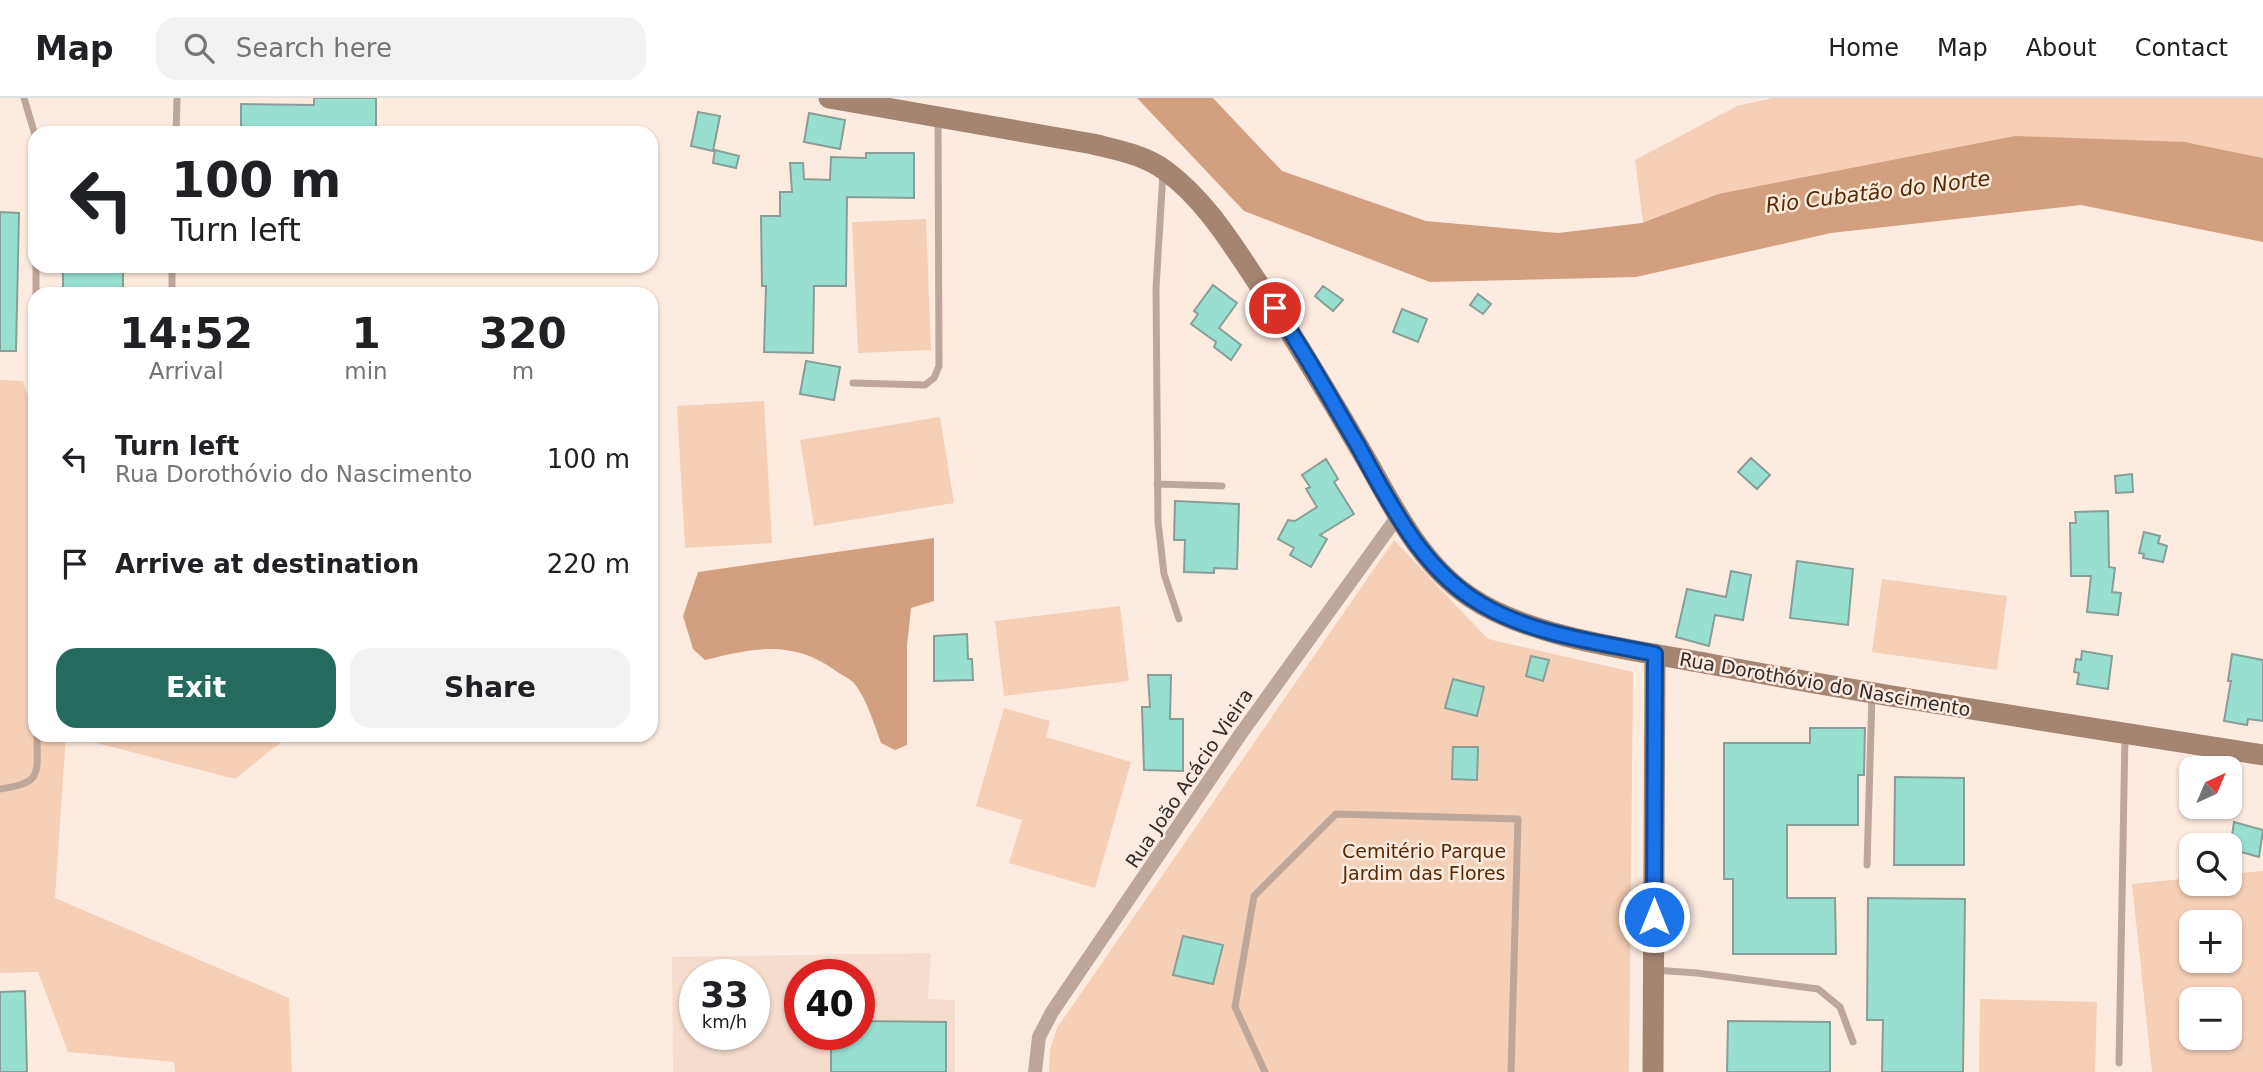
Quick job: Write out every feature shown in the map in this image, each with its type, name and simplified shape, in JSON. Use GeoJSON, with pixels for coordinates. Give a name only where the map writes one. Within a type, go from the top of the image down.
{"type":"FeatureCollection","features":[{"type":"Feature","properties":{"kind":"street","name":"Rua Dorothóvio do Nascimento"},"geometry":{"type":"LineString","coordinates":[[829,98],[1093,144],[1129,154],[1164,169],[1185,187],[1227,236],[1303,349],[1398,516],[1436,568],[1468,596],[1485,606],[1548,631],[1655,654],[1872,695],[2263,755]]}},
{"type":"Feature","properties":{"kind":"street","name":"Rua João Acácio Vieira"},"geometry":{"type":"LineString","coordinates":[[1035,1072],[1039,1037],[1052,1012],[1242,732],[1398,516]]}},
{"type":"Feature","properties":{"kind":"street"},"geometry":{"type":"LineString","coordinates":[[1653,1072],[1655,654]]}},
{"type":"Feature","properties":{"kind":"lane"},"geometry":{"type":"LineString","coordinates":[[24,98],[32,126]]}},
{"type":"Feature","properties":{"kind":"lane"},"geometry":{"type":"LineString","coordinates":[[176,126],[177,98]]}},
{"type":"Feature","properties":{"kind":"lane"},"geometry":{"type":"LineString","coordinates":[[853,383],[925,384],[934,378],[939,366],[938,116]]}},
{"type":"Feature","properties":{"kind":"lane"},"geometry":{"type":"LineString","coordinates":[[1164,169],[1156,288],[1158,522],[1164,574],[1179,620]]}},
{"type":"Feature","properties":{"kind":"lane"},"geometry":{"type":"LineString","coordinates":[[1157,484],[1222,485]]}},
{"type":"Feature","properties":{"kind":"lane"},"geometry":{"type":"LineString","coordinates":[[1867,865],[1872,695]]}},
{"type":"Feature","properties":{"kind":"lane"},"geometry":{"type":"LineString","coordinates":[[2119,1063],[2125,733]]}},
{"type":"Feature","properties":{"kind":"lane"},"geometry":{"type":"LineString","coordinates":[[0,789],[21,786],[31,781],[37,771],[37,742]]}},
{"type":"Feature","properties":{"kind":"lane"},"geometry":{"type":"LineString","coordinates":[[1265,1072],[1235,1007],[1254,896],[1336,814],[1518,819],[1511,1072]]}},
{"type":"Feature","properties":{"kind":"lane"},"geometry":{"type":"LineString","coordinates":[[1654,970],[1818,989],[1840,1007],[1853,1042]]}},
{"type":"Feature","properties":{"kind":"shaded area"},"geometry":{"type":"Polygon","coordinates":[[[931,953],[928,999],[955,1000],[955,1072],[673,1072],[672,957],[931,953]]]}},
{"type":"Feature","properties":{"kind":"green space"},"geometry":{"type":"Polygon","coordinates":[[[1772,98],[2263,98],[2263,158],[2185,142],[1718,194],[1643,223],[1635,160],[1737,106],[1772,98]]]}},
{"type":"Feature","properties":{"kind":"green space"},"geometry":{"type":"Polygon","coordinates":[[[926,219],[931,350],[858,353],[852,222],[926,219]]]}},
{"type":"Feature","properties":{"kind":"green space"},"geometry":{"type":"Polygon","coordinates":[[[0,380],[23,381],[28,396],[28,742],[66,742],[55,898],[289,998],[292,1072],[175,1072],[174,1062],[68,1052],[38,972],[0,973],[0,380]]]}},
{"type":"Feature","properties":{"kind":"green space"},"geometry":{"type":"Polygon","coordinates":[[[764,401],[772,543],[685,548],[677,406],[764,401]]]}},
{"type":"Feature","properties":{"kind":"green space"},"geometry":{"type":"Polygon","coordinates":[[[940,417],[954,503],[814,526],[800,440],[940,417]]]}},
{"type":"Feature","properties":{"kind":"green space","name":"Cemitério Parque Jardim das Flores"},"geometry":{"type":"Polygon","coordinates":[[[1394,540],[1488,639],[1633,672],[1629,1072],[1049,1072],[1050,1049],[1057,1028],[1394,540]]]}},
{"type":"Feature","properties":{"kind":"green space"},"geometry":{"type":"Polygon","coordinates":[[[1882,579],[2007,596],[1997,670],[1872,652],[1882,579]]]}},
{"type":"Feature","properties":{"kind":"green space"},"geometry":{"type":"Polygon","coordinates":[[[1120,606],[1129,681],[1004,696],[995,621],[1120,606]]]}},
{"type":"Feature","properties":{"kind":"green space"},"geometry":{"type":"Polygon","coordinates":[[[1004,708],[1050,721],[1046,737],[1131,762],[1095,888],[1009,863],[1022,820],[976,806],[1004,708]]]}},
{"type":"Feature","properties":{"kind":"green space"},"geometry":{"type":"Polygon","coordinates":[[[93,742],[281,742],[235,779],[93,742]]]}},
{"type":"Feature","properties":{"kind":"green space"},"geometry":{"type":"Polygon","coordinates":[[[2263,871],[2263,1072],[2152,1072],[2132,884],[2179,879],[2179,896],[2242,896],[2242,873],[2263,871]]]}},
{"type":"Feature","properties":{"kind":"green space"},"geometry":{"type":"Polygon","coordinates":[[[1980,999],[2097,1002],[2095,1072],[1979,1072],[1980,999]]]}},
{"type":"Feature","properties":{"kind":"water","name":"Rio Cubatão do Norte"},"geometry":{"type":"Polygon","coordinates":[[[1137,98],[1213,98],[1282,171],[1426,221],[1558,233],[1642,223],[1718,194],[2015,136],[2185,142],[2263,158],[2263,242],[2081,205],[1831,233],[1636,277],[1430,282],[1244,211],[1137,98]]]}},
{"type":"Feature","properties":{"kind":"water"},"geometry":{"type":"Polygon","coordinates":[[[934,538],[934,601],[911,608],[907,646],[907,745],[895,750],[881,743],[859,689],[820,661],[788,650],[772,649],[740,652],[705,660],[693,649],[683,616],[698,572],[934,538]]]}},
{"type":"Feature","properties":{"kind":"building"},"geometry":{"type":"Polygon","coordinates":[[[314,98],[376,98],[376,126],[241,126],[241,104],[314,105],[314,98]]]}},
{"type":"Feature","properties":{"kind":"building"},"geometry":{"type":"Polygon","coordinates":[[[698,112],[720,116],[713,151],[691,146],[698,112]]]}},
{"type":"Feature","properties":{"kind":"building"},"geometry":{"type":"Polygon","coordinates":[[[809,113],[845,120],[840,149],[804,142],[809,113]]]}},
{"type":"Feature","properties":{"kind":"building"},"geometry":{"type":"Polygon","coordinates":[[[715,150],[739,156],[736,168],[713,163],[715,150]]]}},
{"type":"Feature","properties":{"kind":"building"},"geometry":{"type":"Polygon","coordinates":[[[866,153],[914,153],[914,198],[847,197],[846,286],[814,286],[813,353],[764,352],[766,286],[762,286],[761,216],[780,216],[780,192],[792,192],[790,163],[803,163],[804,179],[830,180],[831,157],[866,158],[866,153]]]}},
{"type":"Feature","properties":{"kind":"building"},"geometry":{"type":"Polygon","coordinates":[[[0,212],[19,213],[16,351],[0,351],[0,212]]]}},
{"type":"Feature","properties":{"kind":"building"},"geometry":{"type":"Polygon","coordinates":[[[63,273],[123,273],[123,287],[63,287],[63,273]]]}},
{"type":"Feature","properties":{"kind":"building"},"geometry":{"type":"Polygon","coordinates":[[[1213,285],[1237,303],[1219,328],[1241,345],[1231,360],[1214,347],[1216,342],[1191,324],[1198,314],[1194,311],[1213,285]]]}},
{"type":"Feature","properties":{"kind":"building"},"geometry":{"type":"Polygon","coordinates":[[[1323,286],[1343,300],[1333,311],[1315,296],[1323,286]]]}},
{"type":"Feature","properties":{"kind":"building"},"geometry":{"type":"Polygon","coordinates":[[[1478,294],[1491,304],[1483,314],[1470,305],[1478,294]]]}},
{"type":"Feature","properties":{"kind":"building"},"geometry":{"type":"Polygon","coordinates":[[[1402,309],[1427,319],[1418,342],[1393,332],[1402,309]]]}},
{"type":"Feature","properties":{"kind":"building"},"geometry":{"type":"Polygon","coordinates":[[[806,361],[840,367],[834,400],[800,394],[806,361]]]}},
{"type":"Feature","properties":{"kind":"building"},"geometry":{"type":"Polygon","coordinates":[[[1751,458],[1770,475],[1757,489],[1738,472],[1751,458]]]}},
{"type":"Feature","properties":{"kind":"building"},"geometry":{"type":"Polygon","coordinates":[[[1326,459],[1338,479],[1334,482],[1354,514],[1320,535],[1327,539],[1311,567],[1290,555],[1294,548],[1278,539],[1288,520],[1295,521],[1317,507],[1306,489],[1310,487],[1302,475],[1326,459]]]}},
{"type":"Feature","properties":{"kind":"building"},"geometry":{"type":"Polygon","coordinates":[[[2132,474],[2133,492],[2116,493],[2115,476],[2132,474]]]}},
{"type":"Feature","properties":{"kind":"building"},"geometry":{"type":"Polygon","coordinates":[[[1175,501],[1239,504],[1237,569],[1214,568],[1214,573],[1184,572],[1185,540],[1174,540],[1175,501]]]}},
{"type":"Feature","properties":{"kind":"building"},"geometry":{"type":"Polygon","coordinates":[[[2108,511],[2109,567],[2115,568],[2112,592],[2121,593],[2118,615],[2087,612],[2091,576],[2071,576],[2070,523],[2076,523],[2075,512],[2108,511]]]}},
{"type":"Feature","properties":{"kind":"building"},"geometry":{"type":"Polygon","coordinates":[[[2144,532],[2160,536],[2158,543],[2167,546],[2163,562],[2143,558],[2144,554],[2139,553],[2144,532]]]}},
{"type":"Feature","properties":{"kind":"building"},"geometry":{"type":"Polygon","coordinates":[[[1797,561],[1853,569],[1848,625],[1790,618],[1797,561]]]}},
{"type":"Feature","properties":{"kind":"building"},"geometry":{"type":"Polygon","coordinates":[[[1731,571],[1751,575],[1743,620],[1715,615],[1709,646],[1676,637],[1687,589],[1726,597],[1731,571]]]}},
{"type":"Feature","properties":{"kind":"building"},"geometry":{"type":"Polygon","coordinates":[[[967,634],[968,659],[972,659],[973,680],[934,681],[934,636],[967,634]]]}},
{"type":"Feature","properties":{"kind":"building"},"geometry":{"type":"Polygon","coordinates":[[[2082,651],[2112,656],[2108,689],[2077,684],[2079,673],[2074,672],[2076,659],[2081,660],[2082,651]]]}},
{"type":"Feature","properties":{"kind":"building"},"geometry":{"type":"Polygon","coordinates":[[[2232,654],[2263,660],[2263,721],[2248,719],[2247,725],[2224,721],[2231,681],[2228,681],[2232,654]]]}},
{"type":"Feature","properties":{"kind":"building"},"geometry":{"type":"Polygon","coordinates":[[[1531,656],[1549,660],[1543,681],[1526,676],[1531,656]]]}},
{"type":"Feature","properties":{"kind":"building"},"geometry":{"type":"Polygon","coordinates":[[[1148,675],[1171,675],[1170,719],[1183,719],[1183,771],[1144,770],[1142,707],[1150,707],[1148,675]]]}},
{"type":"Feature","properties":{"kind":"building"},"geometry":{"type":"Polygon","coordinates":[[[1453,679],[1484,687],[1477,716],[1445,708],[1453,679]]]}},
{"type":"Feature","properties":{"kind":"building"},"geometry":{"type":"Polygon","coordinates":[[[1810,728],[1865,728],[1864,775],[1858,775],[1858,825],[1787,825],[1787,898],[1835,898],[1836,954],[1733,954],[1733,879],[1724,879],[1724,743],[1810,743],[1810,728]]]}},
{"type":"Feature","properties":{"kind":"building"},"geometry":{"type":"Polygon","coordinates":[[[1453,747],[1478,747],[1477,780],[1452,779],[1453,747]]]}},
{"type":"Feature","properties":{"kind":"building"},"geometry":{"type":"Polygon","coordinates":[[[1895,777],[1964,778],[1964,865],[1894,865],[1895,777]]]}},
{"type":"Feature","properties":{"kind":"building"},"geometry":{"type":"Polygon","coordinates":[[[2234,822],[2263,830],[2259,857],[2242,852],[2242,833],[2232,833],[2234,822]]]}},
{"type":"Feature","properties":{"kind":"building"},"geometry":{"type":"Polygon","coordinates":[[[1868,898],[1965,899],[1963,1072],[1882,1072],[1883,1020],[1867,1020],[1868,898]]]}},
{"type":"Feature","properties":{"kind":"building"},"geometry":{"type":"Polygon","coordinates":[[[1183,936],[1223,945],[1213,984],[1173,975],[1183,936]]]}},
{"type":"Feature","properties":{"kind":"building"},"geometry":{"type":"Polygon","coordinates":[[[25,991],[27,1072],[0,1072],[0,992],[25,991]]]}},
{"type":"Feature","properties":{"kind":"building"},"geometry":{"type":"Polygon","coordinates":[[[875,1021],[946,1022],[946,1072],[831,1072],[831,1050],[875,1050],[875,1021]]]}},
{"type":"Feature","properties":{"kind":"building"},"geometry":{"type":"Polygon","coordinates":[[[1728,1021],[1830,1022],[1830,1072],[1727,1072],[1728,1021]]]}},
{"type":"Feature","properties":{"kind":"route"},"geometry":{"type":"LineString","coordinates":[[1275,308],[1303,349],[1398,516],[1422,551],[1450,582],[1485,606],[1527,624],[1573,637],[1655,654],[1654,917]]}}]}
